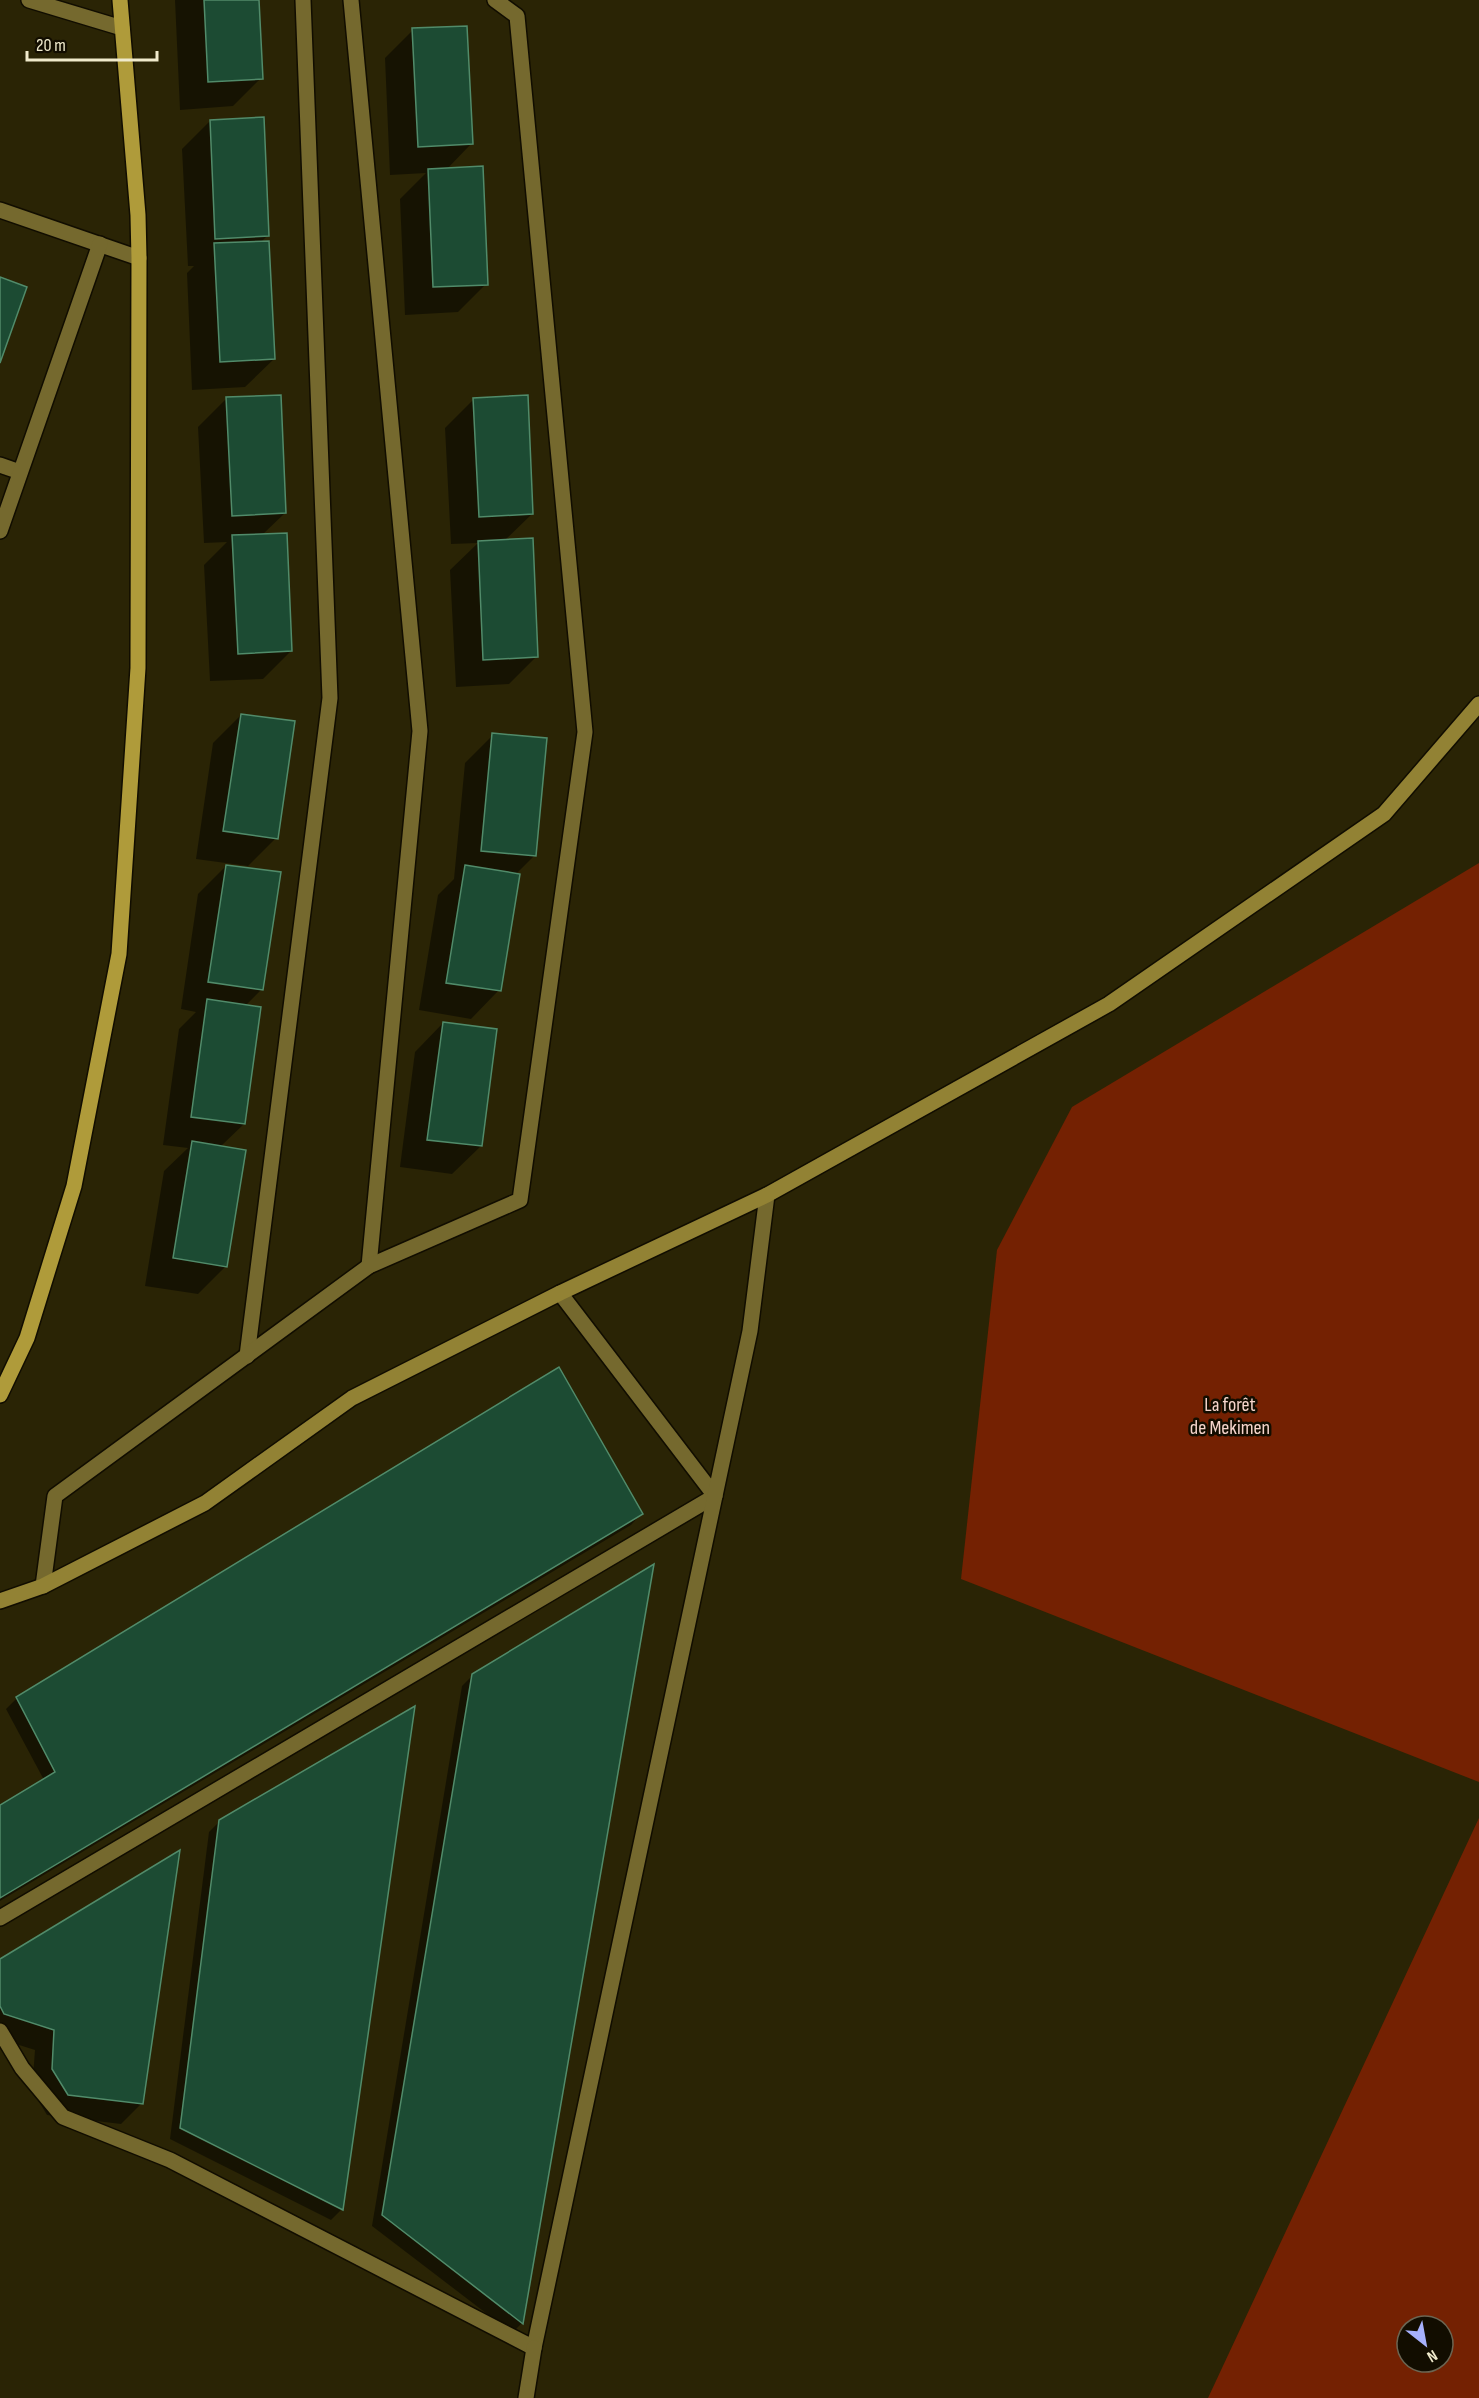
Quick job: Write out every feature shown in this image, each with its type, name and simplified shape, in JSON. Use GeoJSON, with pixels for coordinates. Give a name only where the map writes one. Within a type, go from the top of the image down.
{"type":"FeatureCollection","features":[{"type":"Feature","properties":{"kind":"main road"},"geometry":{"type":"LineString","coordinates":[[0,1395],[27,1338],[74,1186],[119,954],[138,668],[139,258],[138,215],[120,0]]}},
{"type":"Feature","properties":{"kind":"street"},"geometry":{"type":"LineString","coordinates":[[29,0],[122,28]]}},
{"type":"Feature","properties":{"kind":"street"},"geometry":{"type":"LineString","coordinates":[[247,1356],[330,698],[303,0]]}},
{"type":"Feature","properties":{"kind":"street"},"geometry":{"type":"LineString","coordinates":[[351,0],[420,731],[369,1266]]}},
{"type":"Feature","properties":{"kind":"street"},"geometry":{"type":"LineString","coordinates":[[43,1586],[55,1496],[369,1266],[520,1200],[585,732],[517,16],[495,0]]}},
{"type":"Feature","properties":{"kind":"street"},"geometry":{"type":"LineString","coordinates":[[0,210],[139,258]]}},
{"type":"Feature","properties":{"kind":"street"},"geometry":{"type":"LineString","coordinates":[[0,531],[100,244]]}},
{"type":"Feature","properties":{"kind":"street"},"geometry":{"type":"LineString","coordinates":[[0,465],[20,472]]}},
{"type":"Feature","properties":{"kind":"street"},"geometry":{"type":"LineString","coordinates":[[0,1601],[43,1586],[205,1503],[352,1398],[560,1293],[767,1195],[1109,1004],[1384,814],[1479,704]]}},
{"type":"Feature","properties":{"kind":"street"},"geometry":{"type":"LineString","coordinates":[[526,2398],[534,2348],[750,1331],[767,1195]]}},
{"type":"Feature","properties":{"kind":"street"},"geometry":{"type":"LineString","coordinates":[[560,1293],[715,1496]]}},
{"type":"Feature","properties":{"kind":"street"},"geometry":{"type":"LineString","coordinates":[[0,1917],[715,1496]]}},
{"type":"Feature","properties":{"kind":"street"},"geometry":{"type":"LineString","coordinates":[[0,2031],[22,2068],[63,2117],[170,2160],[534,2348]]}},
{"type":"Feature","properties":{"kind":"green space","name":"La forêt de Mekimen"},"geometry":{"type":"Polygon","coordinates":[[[1479,863],[1479,1782],[961,1579],[997,1250],[1072,1107],[1479,863]]]}},
{"type":"Feature","properties":{"kind":"green space"},"geometry":{"type":"Polygon","coordinates":[[[1479,1818],[1479,2398],[1208,2398],[1479,1818]]]}},
{"type":"Feature","properties":{"kind":"building"},"geometry":{"type":"Polygon","coordinates":[[[204,0],[259,0],[263,79],[208,82],[204,0]]]}},
{"type":"Feature","properties":{"kind":"building"},"geometry":{"type":"Polygon","coordinates":[[[467,26],[473,144],[418,147],[412,28],[467,26]]]}},
{"type":"Feature","properties":{"kind":"building"},"geometry":{"type":"Polygon","coordinates":[[[264,117],[269,236],[215,239],[210,120],[264,117]]]}},
{"type":"Feature","properties":{"kind":"building"},"geometry":{"type":"Polygon","coordinates":[[[483,166],[488,285],[433,287],[428,169],[483,166]]]}},
{"type":"Feature","properties":{"kind":"building"},"geometry":{"type":"Polygon","coordinates":[[[269,241],[275,359],[220,362],[214,243],[269,241]]]}},
{"type":"Feature","properties":{"kind":"building"},"geometry":{"type":"Polygon","coordinates":[[[0,277],[27,287],[0,363],[0,277]]]}},
{"type":"Feature","properties":{"kind":"building"},"geometry":{"type":"Polygon","coordinates":[[[281,395],[286,513],[232,516],[226,397],[281,395]]]}},
{"type":"Feature","properties":{"kind":"building"},"geometry":{"type":"Polygon","coordinates":[[[528,395],[533,514],[479,517],[473,398],[528,395]]]}},
{"type":"Feature","properties":{"kind":"building"},"geometry":{"type":"Polygon","coordinates":[[[287,533],[292,651],[238,654],[232,535],[287,533]]]}},
{"type":"Feature","properties":{"kind":"building"},"geometry":{"type":"Polygon","coordinates":[[[533,538],[538,657],[483,660],[478,541],[533,538]]]}},
{"type":"Feature","properties":{"kind":"building"},"geometry":{"type":"Polygon","coordinates":[[[241,714],[295,721],[278,839],[223,831],[241,714]]]}},
{"type":"Feature","properties":{"kind":"building"},"geometry":{"type":"Polygon","coordinates":[[[492,733],[547,738],[536,856],[481,851],[492,733]]]}},
{"type":"Feature","properties":{"kind":"building"},"geometry":{"type":"Polygon","coordinates":[[[226,865],[281,872],[263,990],[208,982],[226,865]]]}},
{"type":"Feature","properties":{"kind":"building"},"geometry":{"type":"Polygon","coordinates":[[[465,865],[520,874],[501,991],[446,983],[465,865]]]}},
{"type":"Feature","properties":{"kind":"building"},"geometry":{"type":"Polygon","coordinates":[[[207,999],[261,1007],[245,1124],[191,1117],[207,999]]]}},
{"type":"Feature","properties":{"kind":"building"},"geometry":{"type":"Polygon","coordinates":[[[443,1022],[497,1029],[482,1146],[427,1140],[443,1022]]]}},
{"type":"Feature","properties":{"kind":"building"},"geometry":{"type":"Polygon","coordinates":[[[192,1141],[246,1150],[227,1267],[173,1258],[192,1141]]]}},
{"type":"Feature","properties":{"kind":"building"},"geometry":{"type":"Polygon","coordinates":[[[559,1367],[643,1514],[0,1898],[0,1805],[55,1772],[16,1697],[559,1367]]]}},
{"type":"Feature","properties":{"kind":"building"},"geometry":{"type":"Polygon","coordinates":[[[654,1564],[523,2324],[382,2215],[472,1674],[654,1564]]]}},
{"type":"Feature","properties":{"kind":"building"},"geometry":{"type":"Polygon","coordinates":[[[415,1706],[343,2210],[180,2128],[219,1820],[415,1706]]]}},
{"type":"Feature","properties":{"kind":"building"},"geometry":{"type":"Polygon","coordinates":[[[180,1850],[143,2104],[68,2095],[52,2069],[54,2030],[4,2014],[0,2006],[0,1959],[180,1850]]]}}]}
